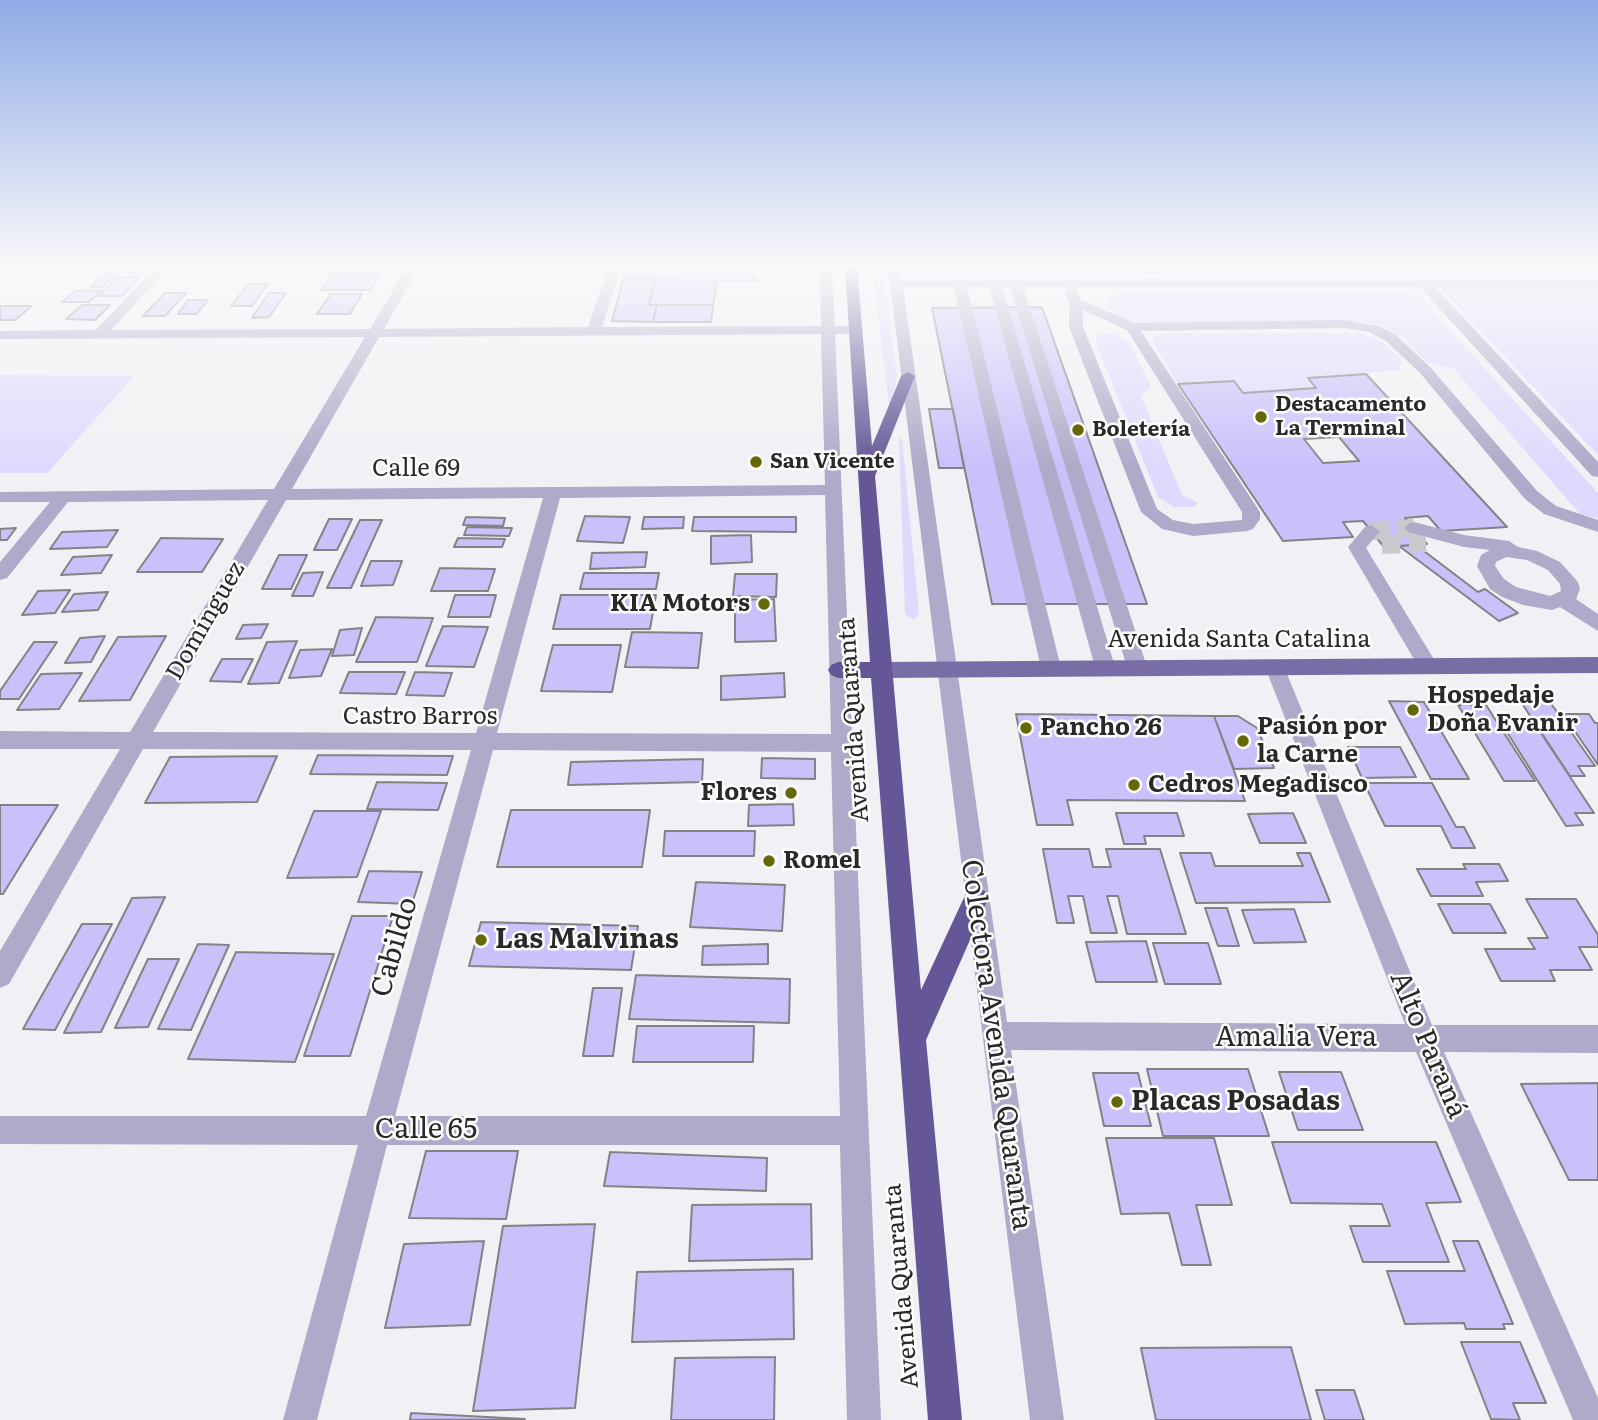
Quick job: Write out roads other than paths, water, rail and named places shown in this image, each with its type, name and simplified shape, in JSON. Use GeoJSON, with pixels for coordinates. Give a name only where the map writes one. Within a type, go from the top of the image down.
{"type":"FeatureCollection","features":[{"type":"Feature","properties":{"kind":"highway","name":"Avenida Quaranta"},"geometry":{"type":"LineString","coordinates":[[855,333],[945,1420]]}},
{"type":"Feature","properties":{"kind":"highway"},"geometry":{"type":"LineString","coordinates":[[868,477],[908,376]]}},
{"type":"Feature","properties":{"kind":"highway"},"geometry":{"type":"LineString","coordinates":[[838,670],[881,670]]}},
{"type":"Feature","properties":{"kind":"highway"},"geometry":{"type":"LineString","coordinates":[[913,1038],[976,899]]}},
{"type":"Feature","properties":{"kind":"main road","name":"Avenida Santa Catalina"},"geometry":{"type":"LineString","coordinates":[[881,670],[1598,665]]}},
{"type":"Feature","properties":{"kind":"street"},"geometry":{"type":"LineString","coordinates":[[0,335],[201,333]]}},
{"type":"Feature","properties":{"kind":"street","name":"Domínguez"},"geometry":{"type":"LineString","coordinates":[[0,975],[374,333]]}},
{"type":"Feature","properties":{"kind":"street"},"geometry":{"type":"LineString","coordinates":[[828,333],[852,1131],[864,1420]]}},
{"type":"Feature","properties":{"kind":"street","name":"Colectora Avenida Quaranta"},"geometry":{"type":"LineString","coordinates":[[903,333],[1047,1420]]}},
{"type":"Feature","properties":{"kind":"street"},"geometry":{"type":"LineString","coordinates":[[972,333],[1051,668]]}},
{"type":"Feature","properties":{"kind":"street"},"geometry":{"type":"LineString","coordinates":[[1009,333],[1105,667]]}},
{"type":"Feature","properties":{"kind":"street"},"geometry":{"type":"LineString","coordinates":[[1031,333],[1137,667]]}},
{"type":"Feature","properties":{"kind":"street"},"geometry":{"type":"LineString","coordinates":[[1079,333],[1150,512],[1168,525],[1193,530],[1247,525],[1251,512],[1136,333]]}},
{"type":"Feature","properties":{"kind":"street"},"geometry":{"type":"LineString","coordinates":[[1382,333],[1391,338],[1426,371],[1531,495],[1550,510],[1598,526]]}},
{"type":"Feature","properties":{"kind":"street"},"geometry":{"type":"LineString","coordinates":[[1470,333],[1598,472]]}},
{"type":"Feature","properties":{"kind":"street","name":"Calle 69"},"geometry":{"type":"LineString","coordinates":[[0,497],[832,490]]}},
{"type":"Feature","properties":{"kind":"street","name":"Cabildo"},"geometry":{"type":"LineString","coordinates":[[300,1420],[377,1129],[553,493]]}},
{"type":"Feature","properties":{"kind":"street"},"geometry":{"type":"LineString","coordinates":[[0,574],[64,496]]}},
{"type":"Feature","properties":{"kind":"street"},"geometry":{"type":"LineString","coordinates":[[1414,528],[1464,541],[1514,548],[1531,555],[1555,566],[1569,582],[1571,589],[1563,600],[1552,603],[1523,598],[1497,584],[1486,566],[1487,559],[1504,551],[1531,555]]}},
{"type":"Feature","properties":{"kind":"street"},"geometry":{"type":"LineString","coordinates":[[1377,538],[1357,547],[1428,666]]}},
{"type":"Feature","properties":{"kind":"street"},"geometry":{"type":"LineString","coordinates":[[1426,543],[1464,541]]}},
{"type":"Feature","properties":{"kind":"street"},"geometry":{"type":"LineString","coordinates":[[1563,600],[1598,624]]}},
{"type":"Feature","properties":{"kind":"street","name":"Alto Paraná"},"geometry":{"type":"LineString","coordinates":[[1275,667],[1424,1038],[1590,1420]]}},
{"type":"Feature","properties":{"kind":"street","name":"Castro Barros"},"geometry":{"type":"LineString","coordinates":[[0,740],[840,743]]}},
{"type":"Feature","properties":{"kind":"street","name":"Amalia Vera"},"geometry":{"type":"LineString","coordinates":[[995,1036],[1598,1039]]}},
{"type":"Feature","properties":{"kind":"street","name":"Calle 65"},"geometry":{"type":"LineString","coordinates":[[0,1130],[852,1131]]}},
{"type":"Feature","properties":{"kind":"tunnel"},"geometry":{"type":"LineString","coordinates":[[1371,531],[1414,528]]}},
{"type":"Feature","properties":{"kind":"tunnel"},"geometry":{"type":"LineString","coordinates":[[1382,545],[1426,543]]}},
{"type":"Feature","properties":{"kind":"place","name":"Destacamento La Terminal"},"geometry":{"type":"Point","coordinates":[1261,417]}},
{"type":"Feature","properties":{"kind":"place","name":"Boletería"},"geometry":{"type":"Point","coordinates":[1078,430]}},
{"type":"Feature","properties":{"kind":"place","name":"San Vicente"},"geometry":{"type":"Point","coordinates":[756,462]}},
{"type":"Feature","properties":{"kind":"place","name":"KIA Motors"},"geometry":{"type":"Point","coordinates":[764,604]}},
{"type":"Feature","properties":{"kind":"place","name":"Hospedaje Doña Evanir"},"geometry":{"type":"Point","coordinates":[1413,710]}},
{"type":"Feature","properties":{"kind":"place","name":"Pancho 26"},"geometry":{"type":"Point","coordinates":[1026,728]}},
{"type":"Feature","properties":{"kind":"place","name":"Pasión por la Carne"},"geometry":{"type":"Point","coordinates":[1243,741]}},
{"type":"Feature","properties":{"kind":"place","name":"Cedros Megadisco"},"geometry":{"type":"Point","coordinates":[1134,785]}},
{"type":"Feature","properties":{"kind":"place","name":"Flores"},"geometry":{"type":"Point","coordinates":[791,793]}},
{"type":"Feature","properties":{"kind":"place","name":"Romel"},"geometry":{"type":"Point","coordinates":[769,861]}},
{"type":"Feature","properties":{"kind":"place","name":"Las Malvinas"},"geometry":{"type":"Point","coordinates":[481,940]}},
{"type":"Feature","properties":{"kind":"place","name":"Placas Posadas"},"geometry":{"type":"Point","coordinates":[1117,1102]}}]}
